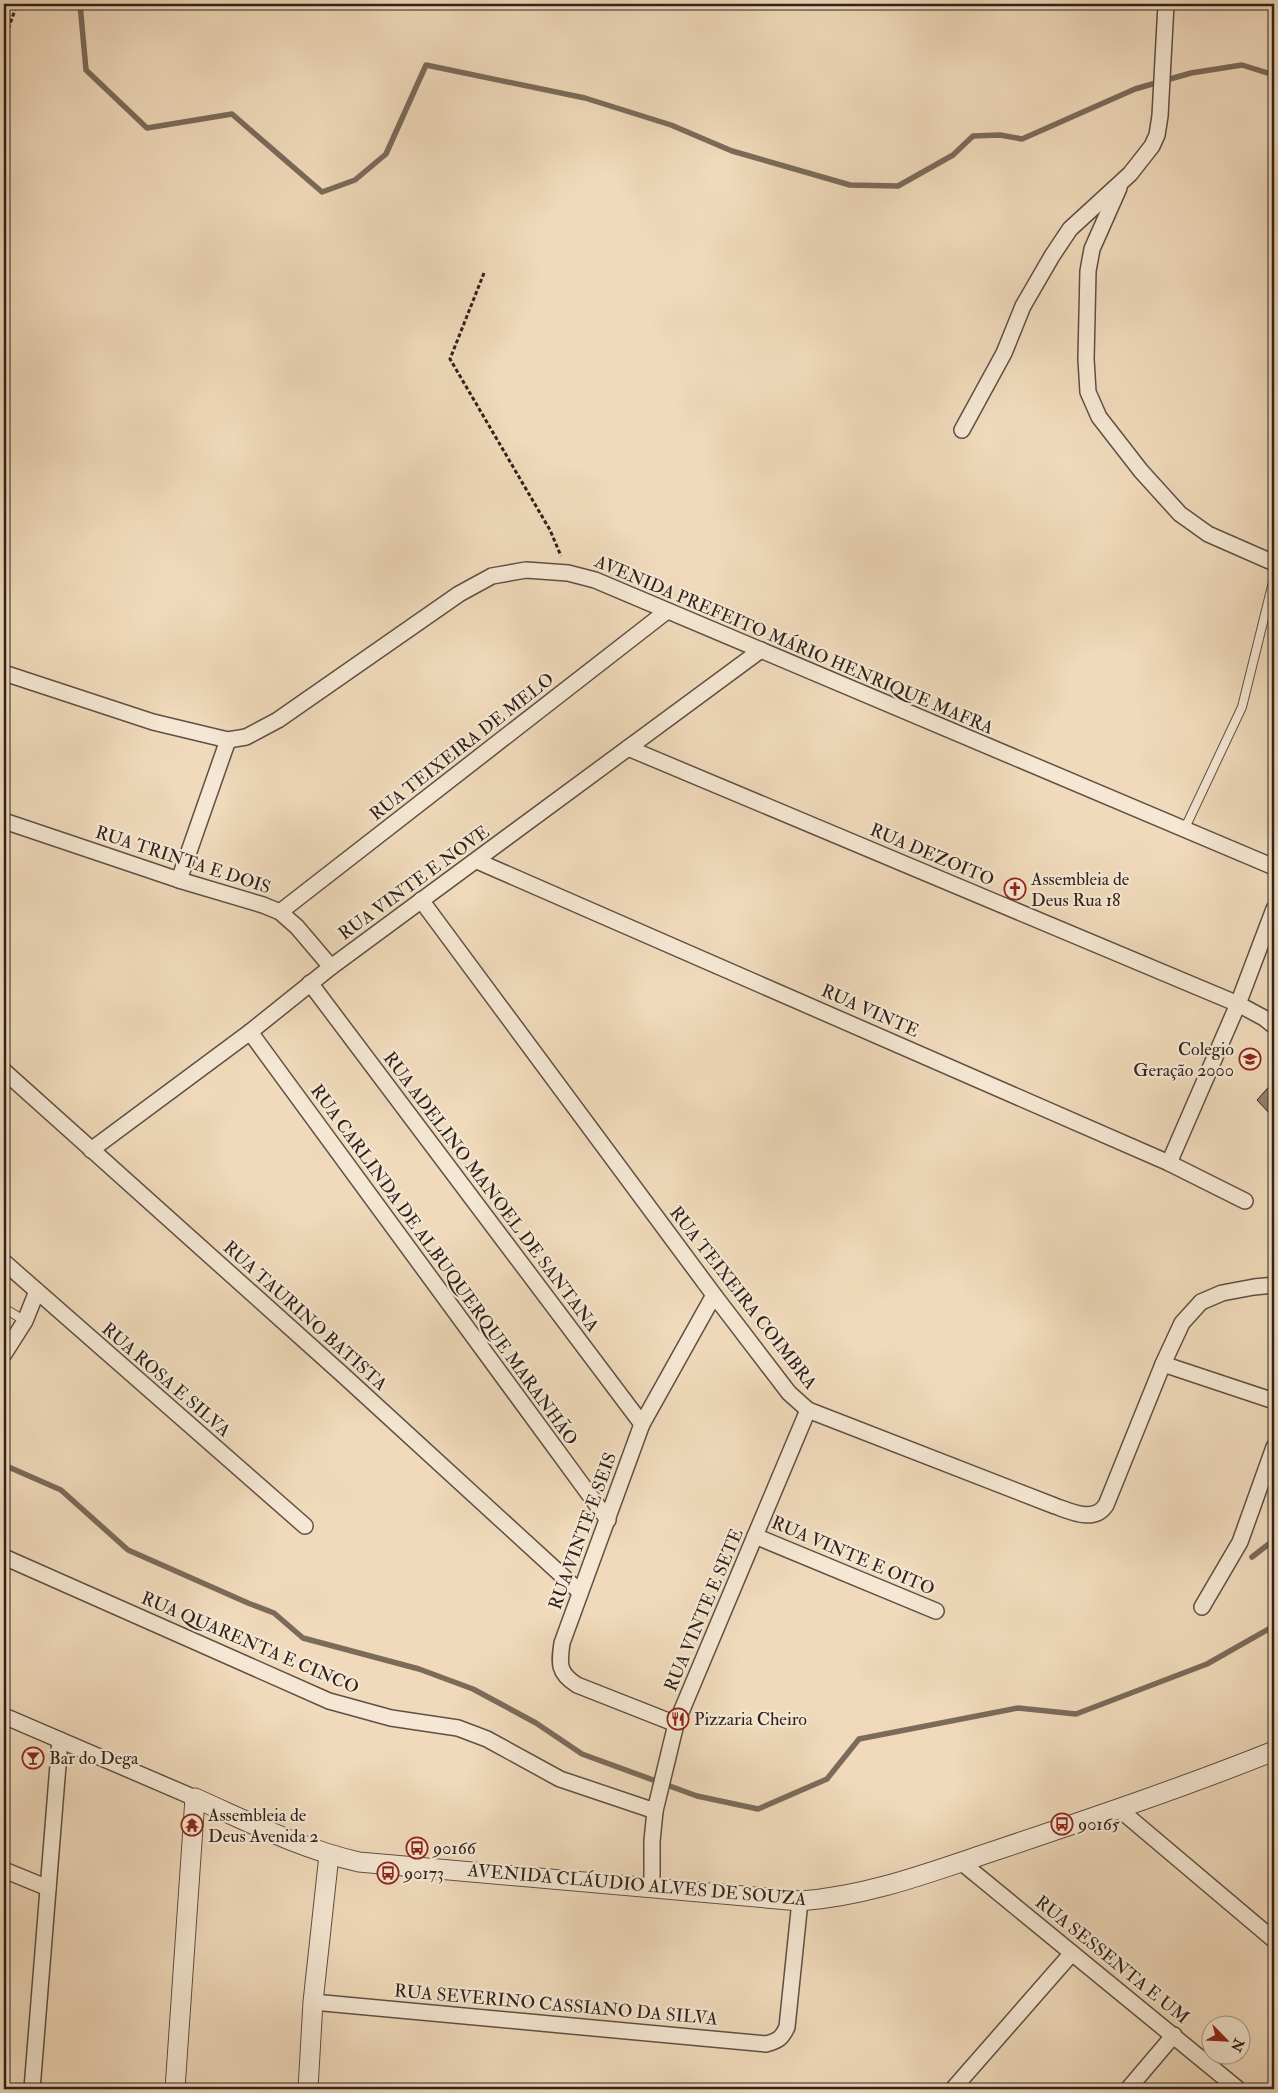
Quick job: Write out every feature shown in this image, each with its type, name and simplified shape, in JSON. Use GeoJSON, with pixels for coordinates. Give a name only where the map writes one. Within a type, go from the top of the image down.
{"type":"FeatureCollection","features":[{"type":"Feature","properties":{"kind":"street"},"geometry":{"type":"LineString","coordinates":[[962,430],[1004,354],[1024,306],[1052,256],[1070,229],[1130,174],[1152,146],[1157,135],[1166,4]]}},
{"type":"Feature","properties":{"kind":"street"},"geometry":{"type":"LineString","coordinates":[[1122,182],[1092,249],[1088,271],[1086,359],[1088,392],[1099,417],[1141,471],[1180,514],[1208,534],[1274,563]]}},
{"type":"Feature","properties":{"kind":"street","name":"AVENIDA PREFEITO MÁRIO HENRIQUE MAFRA"},"geometry":{"type":"LineString","coordinates":[[4,673],[153,722],[228,740],[246,737],[278,720],[459,594],[492,576],[526,570],[568,573],[595,580],[1274,867]]}},
{"type":"Feature","properties":{"kind":"street","name":"RUA TEIXEIRA DE MELO"},"geometry":{"type":"LineString","coordinates":[[280,912],[667,611]]}},
{"type":"Feature","properties":{"kind":"street","name":"RUA VINTE E NOVE"},"geometry":{"type":"LineString","coordinates":[[91,1150],[250,1032],[331,967],[477,861],[760,650]]}},
{"type":"Feature","properties":{"kind":"street"},"geometry":{"type":"LineString","coordinates":[[179,880],[228,740]]}},
{"type":"Feature","properties":{"kind":"street","name":"RUA DEZOITO"},"geometry":{"type":"LineString","coordinates":[[628,748],[1238,1004],[1264,1018],[1274,1026]]}},
{"type":"Feature","properties":{"kind":"street","name":"RUA TRINTA E DOIS"},"geometry":{"type":"LineString","coordinates":[[4,821],[280,912],[297,927],[331,967]]}},
{"type":"Feature","properties":{"kind":"street","name":"RUA VINTE"},"geometry":{"type":"LineString","coordinates":[[477,861],[1169,1163],[1245,1201]]}},
{"type":"Feature","properties":{"kind":"street","name":"RUA TEIXEIRA COIMBRA"},"geometry":{"type":"LineString","coordinates":[[421,900],[714,1295],[789,1393],[808,1410],[1055,1506],[1080,1514],[1093,1515],[1102,1512],[1106,1505],[1163,1364],[1182,1323],[1201,1302],[1222,1293],[1274,1285]]}},
{"type":"Feature","properties":{"kind":"street"},"geometry":{"type":"LineString","coordinates":[[1169,1163],[1238,1004],[1274,909]]}},
{"type":"Feature","properties":{"kind":"street","name":"RUA ADELINO MANOEL DE SANTANA"},"geometry":{"type":"LineString","coordinates":[[310,983],[642,1424]]}},
{"type":"Feature","properties":{"kind":"street","name":"RUA CARLINDA DE ALBUQUERQUE MARANHÃO"},"geometry":{"type":"LineString","coordinates":[[250,1032],[608,1520]]}},
{"type":"Feature","properties":{"kind":"street","name":"RUA TAURINO BATISTA"},"geometry":{"type":"LineString","coordinates":[[4,1071],[343,1375],[580,1592]]}},
{"type":"Feature","properties":{"kind":"street","name":"RUA ROSA E SILVA"},"geometry":{"type":"LineString","coordinates":[[4,1262],[304,1526]]}},
{"type":"Feature","properties":{"kind":"street"},"geometry":{"type":"LineString","coordinates":[[4,1354],[25,1321],[37,1291]]}},
{"type":"Feature","properties":{"kind":"street","name":"RUA VINTE E SEIS"},"geometry":{"type":"LineString","coordinates":[[676,1724],[577,1685],[567,1679],[562,1671],[560,1661],[562,1643],[642,1424],[714,1295]]}},
{"type":"Feature","properties":{"kind":"street"},"geometry":{"type":"LineString","coordinates":[[1163,1364],[1274,1402]]}},
{"type":"Feature","properties":{"kind":"street","name":"RUA VINTE E SETE"},"geometry":{"type":"LineString","coordinates":[[652,1889],[652,1840],[655,1811],[676,1724],[808,1410]]}},
{"type":"Feature","properties":{"kind":"street"},"geometry":{"type":"LineString","coordinates":[[1202,1607],[1240,1542],[1274,1447]]}},
{"type":"Feature","properties":{"kind":"street","name":"RUA VINTE E OITO"},"geometry":{"type":"LineString","coordinates":[[755,1536],[936,1611]]}},
{"type":"Feature","properties":{"kind":"street","name":"RUA QUARENTA E CINCO"},"geometry":{"type":"LineString","coordinates":[[4,1557],[329,1701],[391,1718],[458,1728],[487,1739],[560,1779],[655,1811]]}},
{"type":"Feature","properties":{"kind":"street","name":"AVENIDA CLÁUDIO ALVES DE SOUZA"},"geometry":{"type":"LineString","coordinates":[[4,1716],[302,1846],[328,1855],[359,1862],[800,1901],[835,1898],[880,1888],[1200,1781],[1274,1751]]}},
{"type":"Feature","properties":{"kind":"street"},"geometry":{"type":"LineString","coordinates":[[32,2089],[60,1740]]}},
{"type":"Feature","properties":{"kind":"street"},"geometry":{"type":"LineString","coordinates":[[175,2089],[195,1798]]}},
{"type":"Feature","properties":{"kind":"street"},"geometry":{"type":"LineString","coordinates":[[1119,1809],[1274,1940]]}},
{"type":"Feature","properties":{"kind":"street"},"geometry":{"type":"LineString","coordinates":[[308,2089],[313,2002],[328,1855]]}},
{"type":"Feature","properties":{"kind":"street","name":"RUA SESSENTA E UM"},"geometry":{"type":"LineString","coordinates":[[961,1862],[1238,2089]]}},
{"type":"Feature","properties":{"kind":"street"},"geometry":{"type":"LineString","coordinates":[[4,1870],[48,1888]]}},
{"type":"Feature","properties":{"kind":"street","name":"RUA SEVERINO CASSIANO DA SILVA"},"geometry":{"type":"LineString","coordinates":[[313,2002],[766,2044],[777,2042],[783,2036],[787,2027],[800,1901]]}},
{"type":"Feature","properties":{"kind":"street"},"geometry":{"type":"LineString","coordinates":[[953,2089],[1072,1953]]}},
{"type":"Feature","properties":{"kind":"street"},"geometry":{"type":"LineString","coordinates":[[1128,2089],[1174,2035]]}},
{"type":"Feature","properties":{"kind":"lane"},"geometry":{"type":"LineString","coordinates":[[1185,828],[1242,707],[1274,578]]}},
{"type":"Feature","properties":{"kind":"lane"},"geometry":{"type":"LineString","coordinates":[[4,1308],[25,1321]]}},
{"type":"Feature","properties":{"kind":"path"},"geometry":{"type":"LineString","coordinates":[[4,41],[17,4]]}},
{"type":"Feature","properties":{"kind":"path"},"geometry":{"type":"LineString","coordinates":[[484,273],[450,359],[550,530],[568,573]]}},
{"type":"Feature","properties":{"kind":"building"},"geometry":{"type":"Polygon","coordinates":[[[1274,1081],[1274,1109],[1270,1114],[1257,1100],[1274,1081]]]}},
{"type":"Feature","properties":{"kind":"waterway"},"geometry":{"type":"LineString","coordinates":[[80,4],[86,70],[147,128],[232,114],[322,192],[355,180],[386,154],[426,65],[585,98],[671,125],[732,151],[850,185],[898,186],[953,155],[973,136],[1000,135],[1022,139],[1135,89],[1191,73],[1242,65],[1274,75]]}},
{"type":"Feature","properties":{"kind":"waterway"},"geometry":{"type":"LineString","coordinates":[[4,1465],[61,1490],[128,1550],[274,1613],[303,1638],[419,1669],[473,1689],[536,1723],[582,1754],[697,1796],[758,1809],[827,1779],[859,1739],[1018,1708],[1076,1714],[1207,1664],[1274,1626]]}},
{"type":"Feature","properties":{"kind":"waterway"},"geometry":{"type":"LineString","coordinates":[[1252,1557],[1274,1540]]}},
{"type":"Feature","properties":{"kind":"place","name":"Assembleia de Deus Rua 18"},"geometry":{"type":"Point","coordinates":[1015,889]}},
{"type":"Feature","properties":{"kind":"place","name":"Colegio Geração 2000"},"geometry":{"type":"Point","coordinates":[1250,1059]}},
{"type":"Feature","properties":{"kind":"place","name":"Pizzaria Cheiro"},"geometry":{"type":"Point","coordinates":[678,1719]}},
{"type":"Feature","properties":{"kind":"place","name":"Bar do Dega"},"geometry":{"type":"Point","coordinates":[33,1758]}},
{"type":"Feature","properties":{"kind":"place","name":"90165"},"geometry":{"type":"Point","coordinates":[1062,1824]}},
{"type":"Feature","properties":{"kind":"place","name":"Assembleia de Deus Avenida 2"},"geometry":{"type":"Point","coordinates":[192,1825]}},
{"type":"Feature","properties":{"kind":"place","name":"90166"},"geometry":{"type":"Point","coordinates":[417,1848]}},
{"type":"Feature","properties":{"kind":"place","name":"90173"},"geometry":{"type":"Point","coordinates":[388,1873]}}]}
